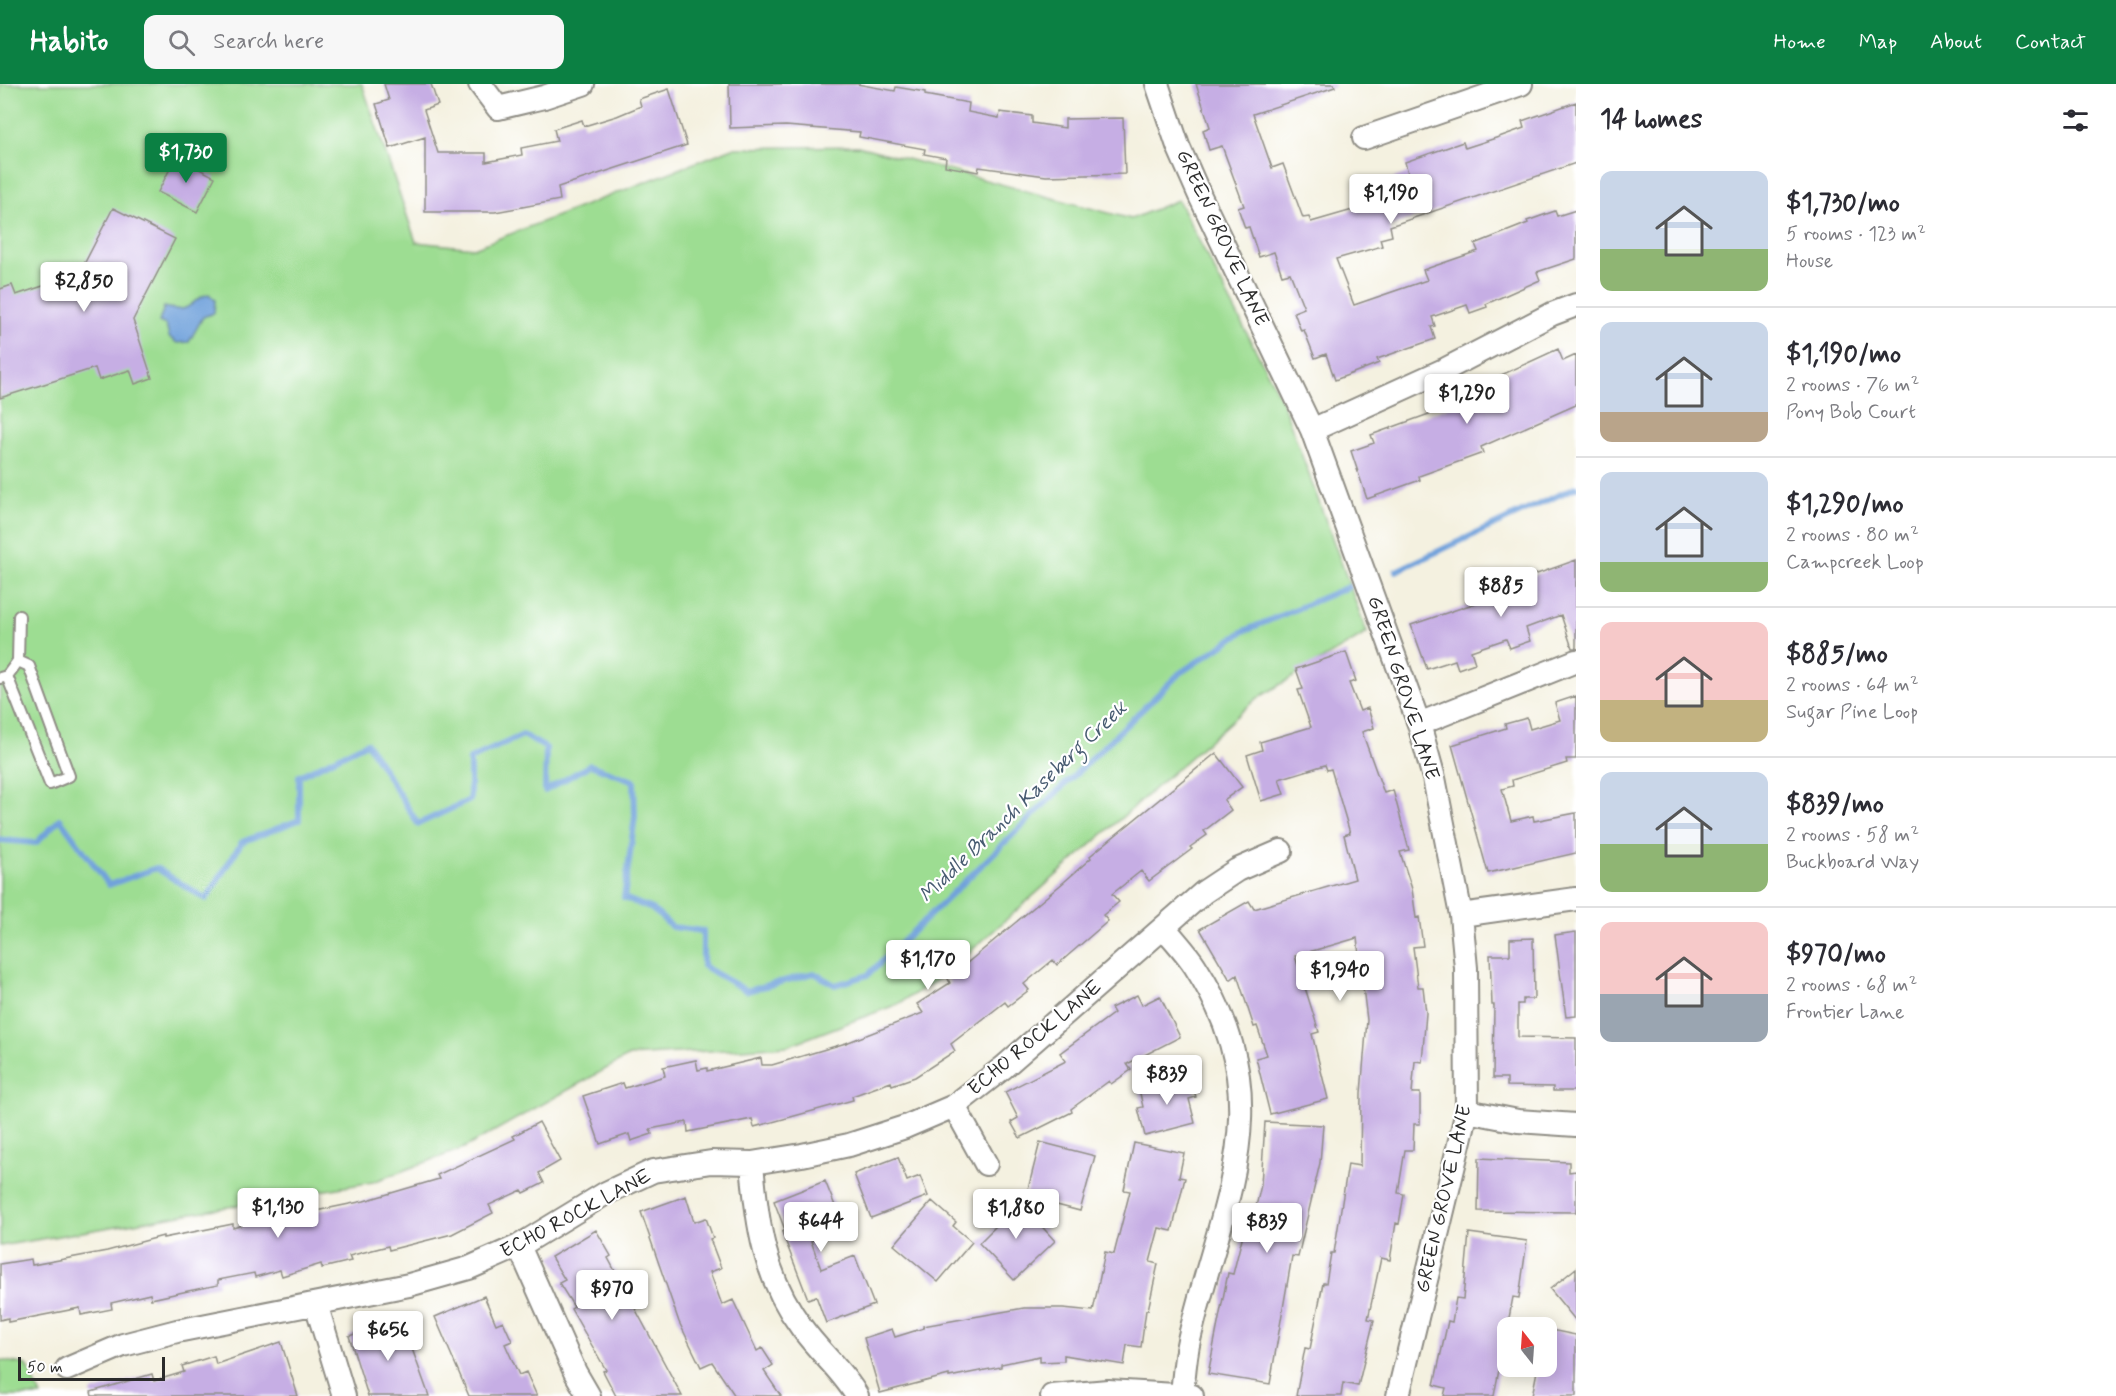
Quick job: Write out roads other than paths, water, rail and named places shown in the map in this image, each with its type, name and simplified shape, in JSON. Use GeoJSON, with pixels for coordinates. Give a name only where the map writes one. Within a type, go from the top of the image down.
{"type":"FeatureCollection","features":[{"type":"Feature","properties":{"kind":"street"},"geometry":{"type":"LineString","coordinates":[[480,84],[498,108],[544,97],[583,84]]}},
{"type":"Feature","properties":{"kind":"street","name":"GREEN GROVE LANE"},"geometry":{"type":"LineString","coordinates":[[1157,84],[1178,146],[1200,196],[1312,430],[1419,724],[1434,778],[1461,915],[1466,968],[1467,1111],[1398,1396]]}},
{"type":"Feature","properties":{"kind":"street"},"geometry":{"type":"LineString","coordinates":[[1364,138],[1521,84]]}},
{"type":"Feature","properties":{"kind":"street"},"geometry":{"type":"LineString","coordinates":[[1312,430],[1446,369],[1576,304]]}},
{"type":"Feature","properties":{"kind":"street"},"geometry":{"type":"LineString","coordinates":[[1419,724],[1576,661]]}},
{"type":"Feature","properties":{"kind":"street","name":"ECHO ROCK LANE"},"geometry":{"type":"LineString","coordinates":[[67,1369],[123,1346],[177,1331],[410,1285],[459,1271],[519,1246],[606,1193],[653,1171],[711,1162],[752,1163],[849,1145],[905,1127],[954,1106],[1004,1067],[1204,892],[1237,870],[1281,850]]}},
{"type":"Feature","properties":{"kind":"street"},"geometry":{"type":"LineString","coordinates":[[1461,915],[1576,899]]}},
{"type":"Feature","properties":{"kind":"street"},"geometry":{"type":"LineString","coordinates":[[1052,1396],[1108,1391],[1187,1395],[1189,1343],[1236,1169],[1242,1123],[1240,1082],[1231,1042],[1215,1001],[1194,965],[1164,927]]}},
{"type":"Feature","properties":{"kind":"street"},"geometry":{"type":"LineString","coordinates":[[954,1106],[986,1164]]}},
{"type":"Feature","properties":{"kind":"street"},"geometry":{"type":"LineString","coordinates":[[1467,1111],[1518,1121],[1576,1125]]}},
{"type":"Feature","properties":{"kind":"street"},"geometry":{"type":"LineString","coordinates":[[752,1163],[756,1215],[764,1254],[781,1294],[802,1329],[832,1361],[857,1396]]}},
{"type":"Feature","properties":{"kind":"street"},"geometry":{"type":"LineString","coordinates":[[519,1246],[576,1372],[590,1396]]}},
{"type":"Feature","properties":{"kind":"street"},"geometry":{"type":"LineString","coordinates":[[316,1304],[344,1396]]}},
{"type":"Feature","properties":{"kind":"lane"},"geometry":{"type":"LineString","coordinates":[[18,661],[28,666],[69,776],[50,784],[3,677],[18,661],[19,616]]}},
{"type":"Feature","properties":{"kind":"water"},"geometry":{"type":"Polygon","coordinates":[[[209,294],[215,300],[214,313],[203,317],[189,342],[177,343],[169,337],[166,325],[159,322],[164,307],[186,308],[209,294]]]}},
{"type":"Feature","properties":{"kind":"waterway","name":"Middle Branch Kaseberg Creek"},"geometry":{"type":"LineString","coordinates":[[1396,571],[1576,487]]}},
{"type":"Feature","properties":{"kind":"waterway","name":"Middle Branch Kaseberg Creek"},"geometry":{"type":"LineString","coordinates":[[0,840],[36,843],[60,819],[109,885],[156,868],[206,899],[242,842],[299,820],[299,776],[367,743],[418,824],[470,800],[470,759],[523,735],[546,748],[545,791],[590,765],[634,781],[635,816],[624,898],[652,909],[672,927],[703,931],[703,966],[747,991],[814,973],[835,985],[868,975],[1180,673],[1244,631],[1348,587]]}}]}
